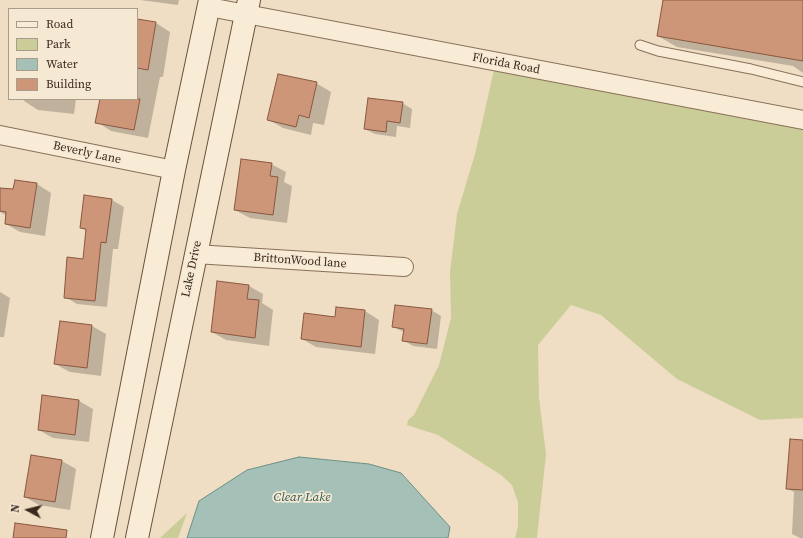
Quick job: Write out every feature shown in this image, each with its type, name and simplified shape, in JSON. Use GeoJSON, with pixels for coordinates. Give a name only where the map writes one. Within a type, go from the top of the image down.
{"type":"FeatureCollection","features":[{"type":"Feature","properties":{"kind":"main road"},"geometry":{"type":"LineString","coordinates":[[102,538],[174,170],[209,3]]}},
{"type":"Feature","properties":{"kind":"main road","name":"Lake Drive"},"geometry":{"type":"LineString","coordinates":[[137,538],[247,7]]}},
{"type":"Feature","properties":{"kind":"street","name":"Florida Road"},"geometry":{"type":"LineString","coordinates":[[209,3],[247,7],[803,120]]}},
{"type":"Feature","properties":{"kind":"street","name":"Beverly Lane"},"geometry":{"type":"LineString","coordinates":[[0,135],[174,170]]}},
{"type":"Feature","properties":{"kind":"street","name":"BrittonWood lane"},"geometry":{"type":"LineString","coordinates":[[195,254],[404,268]]}},
{"type":"Feature","properties":{"kind":"lane"},"geometry":{"type":"LineString","coordinates":[[640,45],[658,51],[751,69],[803,82]]}},
{"type":"Feature","properties":{"kind":"green space"},"geometry":{"type":"Polygon","coordinates":[[[494,70],[803,128],[803,418],[760,420],[677,379],[601,315],[571,305],[538,345],[539,398],[546,454],[537,538],[515,538],[518,526],[518,502],[512,485],[501,475],[438,435],[407,425],[408,420],[414,415],[439,365],[451,318],[450,272],[457,214],[475,154],[494,70]]]}},
{"type":"Feature","properties":{"kind":"green space"},"geometry":{"type":"Polygon","coordinates":[[[187,513],[178,538],[160,538],[187,513]]]}},
{"type":"Feature","properties":{"kind":"water","name":"Clear Lake"},"geometry":{"type":"Polygon","coordinates":[[[299,457],[369,464],[401,473],[450,527],[448,538],[187,538],[199,501],[247,470],[299,457]]]}},
{"type":"Feature","properties":{"kind":"building"},"geometry":{"type":"Polygon","coordinates":[[[663,0],[803,0],[803,61],[657,36],[663,0]]]}},
{"type":"Feature","properties":{"kind":"building"},"geometry":{"type":"Polygon","coordinates":[[[138,19],[156,22],[148,70],[138,68],[138,19]]]}},
{"type":"Feature","properties":{"kind":"building"},"geometry":{"type":"Polygon","coordinates":[[[278,74],[317,82],[309,118],[299,115],[296,127],[267,120],[278,74]]]}},
{"type":"Feature","properties":{"kind":"building"},"geometry":{"type":"Polygon","coordinates":[[[368,98],[403,102],[400,123],[387,121],[386,132],[364,129],[368,98]]]}},
{"type":"Feature","properties":{"kind":"building"},"geometry":{"type":"Polygon","coordinates":[[[140,99],[134,130],[95,123],[100,100],[140,99]]]}},
{"type":"Feature","properties":{"kind":"building"},"geometry":{"type":"Polygon","coordinates":[[[241,159],[272,163],[270,176],[278,177],[273,215],[234,210],[241,159]]]}},
{"type":"Feature","properties":{"kind":"building"},"geometry":{"type":"Polygon","coordinates":[[[15,180],[37,183],[30,228],[5,224],[6,212],[0,211],[0,188],[13,189],[15,180]]]}},
{"type":"Feature","properties":{"kind":"building"},"geometry":{"type":"Polygon","coordinates":[[[84,195],[112,199],[106,243],[101,242],[95,301],[64,298],[67,257],[83,259],[86,229],[80,228],[84,195]]]}},
{"type":"Feature","properties":{"kind":"building"},"geometry":{"type":"Polygon","coordinates":[[[217,281],[249,285],[247,299],[259,300],[255,338],[211,332],[217,281]]]}},
{"type":"Feature","properties":{"kind":"building"},"geometry":{"type":"Polygon","coordinates":[[[395,305],[432,309],[427,344],[402,341],[404,329],[392,327],[395,305]]]}},
{"type":"Feature","properties":{"kind":"building"},"geometry":{"type":"Polygon","coordinates":[[[336,307],[365,310],[361,347],[301,339],[304,313],[335,317],[336,307]]]}},
{"type":"Feature","properties":{"kind":"building"},"geometry":{"type":"Polygon","coordinates":[[[60,321],[92,325],[87,368],[54,364],[60,321]]]}},
{"type":"Feature","properties":{"kind":"building"},"geometry":{"type":"Polygon","coordinates":[[[42,395],[79,400],[75,435],[38,430],[42,395]]]}},
{"type":"Feature","properties":{"kind":"building"},"geometry":{"type":"Polygon","coordinates":[[[790,439],[803,440],[803,490],[786,489],[790,439]]]}},
{"type":"Feature","properties":{"kind":"building"},"geometry":{"type":"Polygon","coordinates":[[[31,455],[62,460],[55,502],[24,497],[31,455]]]}},
{"type":"Feature","properties":{"kind":"building"},"geometry":{"type":"Polygon","coordinates":[[[15,523],[67,530],[66,538],[13,538],[15,523]]]}}]}
